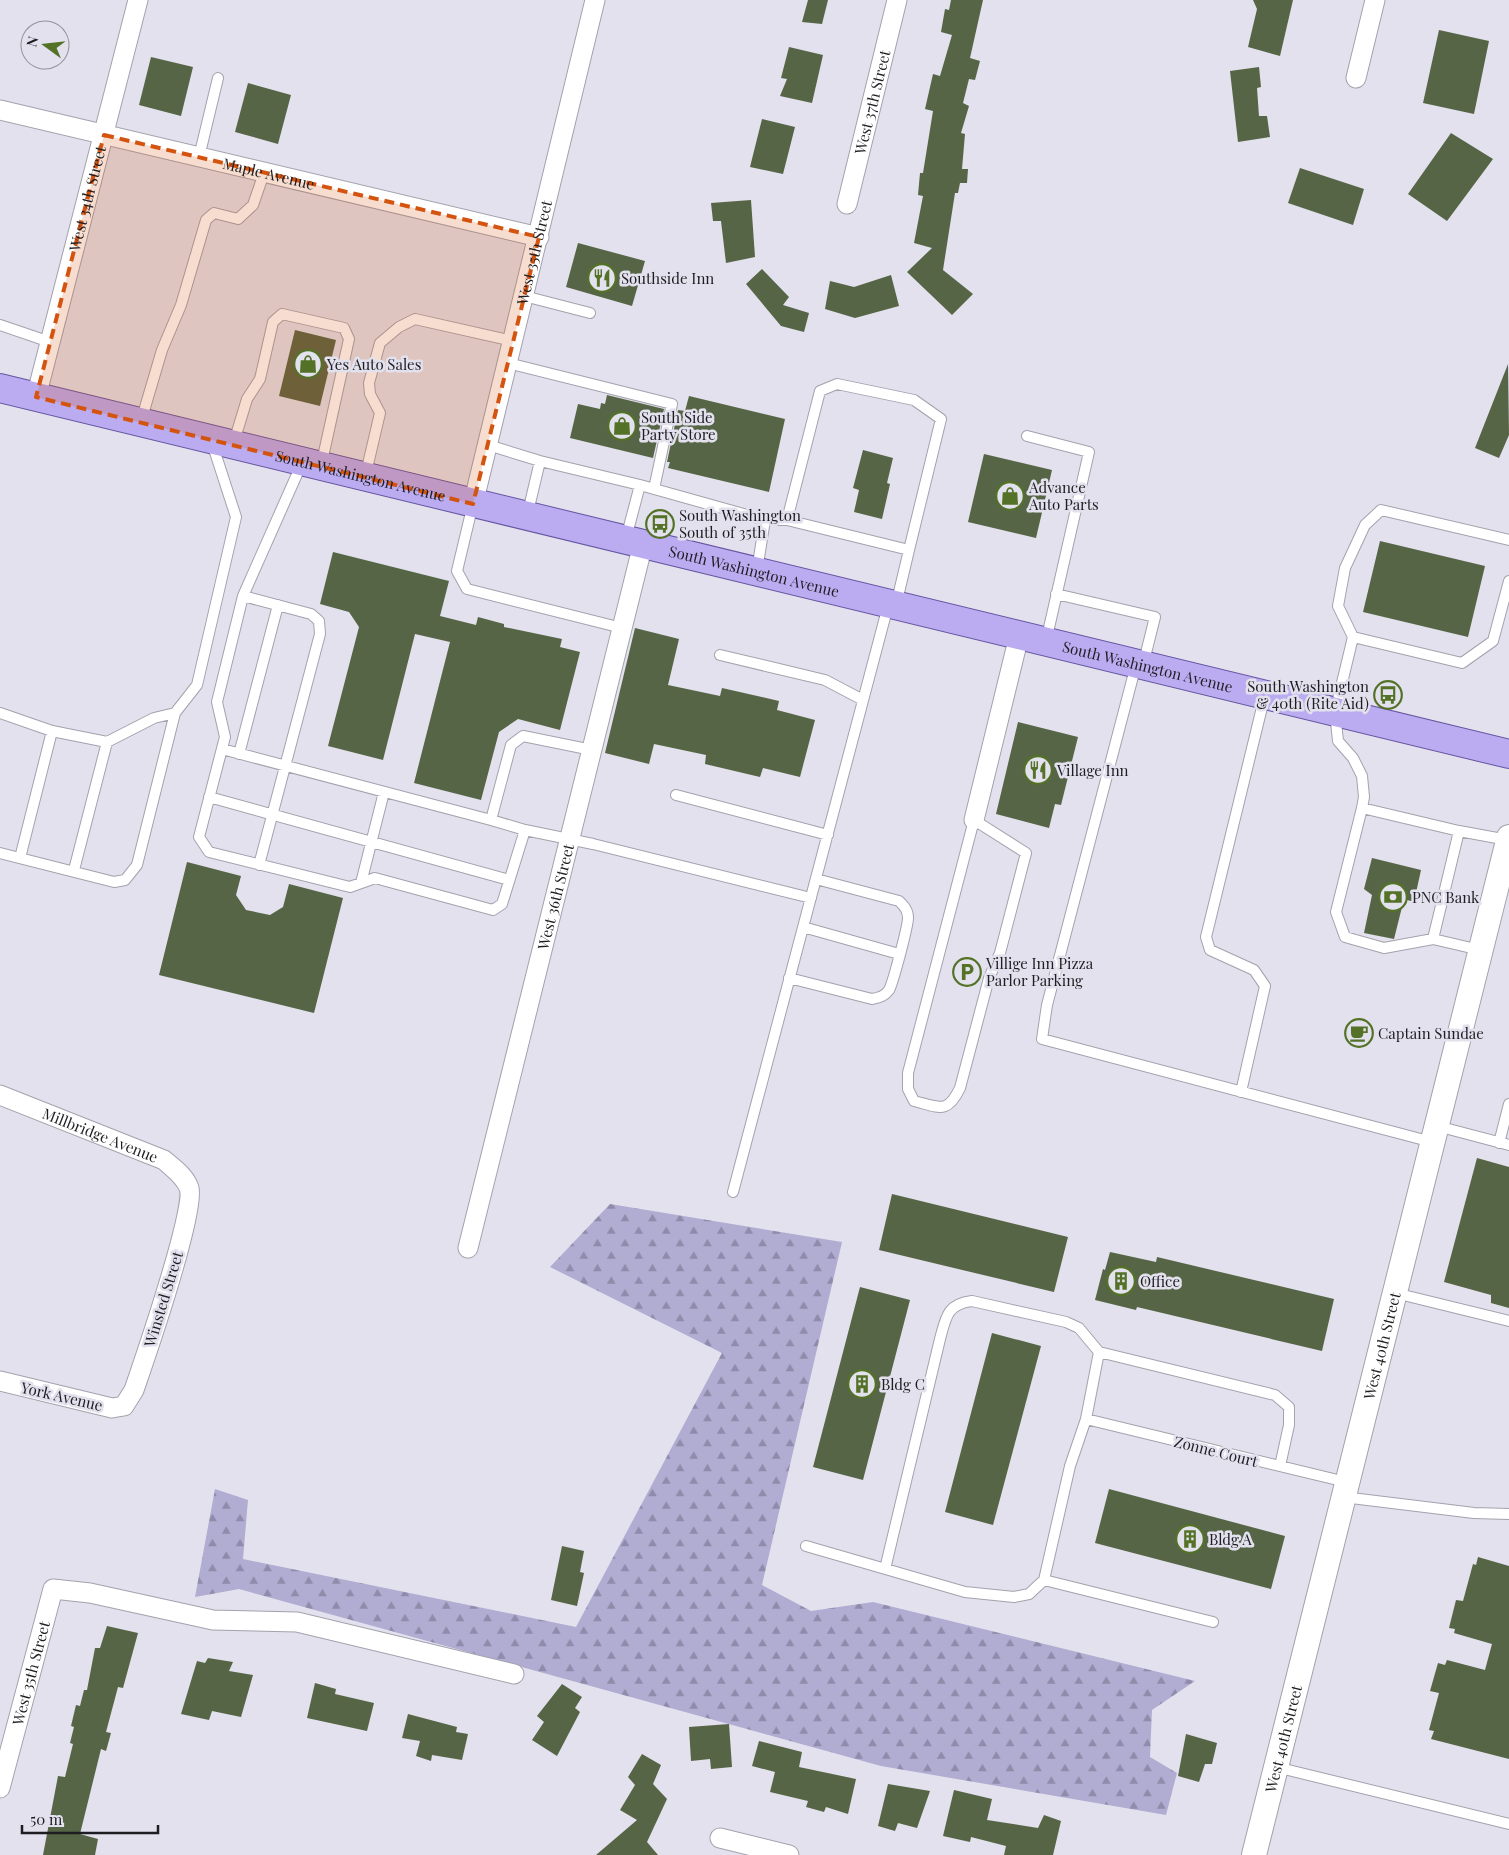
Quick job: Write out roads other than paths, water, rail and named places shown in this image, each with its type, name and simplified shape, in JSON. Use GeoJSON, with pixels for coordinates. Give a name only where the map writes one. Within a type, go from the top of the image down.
{"type":"FeatureCollection","features":[{"type":"Feature","properties":{"kind":"main road","name":"South Washington Avenue"},"geometry":{"type":"LineString","coordinates":[[0,388],[892,606],[1509,754]]}},
{"type":"Feature","properties":{"kind":"street","name":"West 34th Street"},"geometry":{"type":"LineString","coordinates":[[36,397],[138,0]]}},
{"type":"Feature","properties":{"kind":"street","name":"West 35th Street"},"geometry":{"type":"LineString","coordinates":[[473,504],[595,0]]}},
{"type":"Feature","properties":{"kind":"street","name":"West 37th Street"},"geometry":{"type":"LineString","coordinates":[[847,204],[897,0]]}},
{"type":"Feature","properties":{"kind":"street"},"geometry":{"type":"LineString","coordinates":[[1356,78],[1375,0]]}},
{"type":"Feature","properties":{"kind":"street","name":"Maple Avenue"},"geometry":{"type":"LineString","coordinates":[[0,110],[539,237]]}},
{"type":"Feature","properties":{"kind":"street","name":"West 36th Street"},"geometry":{"type":"LineString","coordinates":[[468,1248],[622,628],[634,542]]}},
{"type":"Feature","properties":{"kind":"street"},"geometry":{"type":"LineString","coordinates":[[974,820],[1019,636]]}},
{"type":"Feature","properties":{"kind":"street","name":"West 40th Street"},"geometry":{"type":"LineString","coordinates":[[1254,1855],[1344,1489],[1509,839]]}},
{"type":"Feature","properties":{"kind":"street","name":"Millbridge Avenue"},"geometry":{"type":"LineString","coordinates":[[0,1095],[164,1160],[180,1174],[190,1189]]}},
{"type":"Feature","properties":{"kind":"street","name":"Winsted Street"},"geometry":{"type":"LineString","coordinates":[[124,1406],[134,1390],[188,1220],[190,1189]]}},
{"type":"Feature","properties":{"kind":"street","name":"York Avenue"},"geometry":{"type":"LineString","coordinates":[[0,1381],[112,1408],[124,1406]]}},
{"type":"Feature","properties":{"kind":"street","name":"West 35th Street"},"geometry":{"type":"LineString","coordinates":[[0,1788],[53,1588],[90,1593],[213,1620],[297,1622],[514,1674]]}},
{"type":"Feature","properties":{"kind":"street"},"geometry":{"type":"LineString","coordinates":[[720,1838],[789,1855]]}},
{"type":"Feature","properties":{"kind":"lane"},"geometry":{"type":"LineString","coordinates":[[198,157],[218,78]]}},
{"type":"Feature","properties":{"kind":"lane"},"geometry":{"type":"LineString","coordinates":[[141,422],[162,350],[181,305],[206,220],[214,213],[238,219],[253,205],[264,172]]}},
{"type":"Feature","properties":{"kind":"lane"},"geometry":{"type":"LineString","coordinates":[[524,296],[590,313]]}},
{"type":"Feature","properties":{"kind":"lane"},"geometry":{"type":"LineString","coordinates":[[0,853],[74,870],[114,882],[125,880],[132,874],[137,865],[175,713],[197,685],[236,517],[222,443],[260,379],[274,322],[282,314],[344,328],[349,339],[312,465],[243,596],[217,702],[225,738],[198,837],[209,852],[350,887],[375,878],[493,910],[502,904],[525,830]]}},
{"type":"Feature","properties":{"kind":"lane"},"geometry":{"type":"LineString","coordinates":[[365,478],[380,413],[370,394],[369,383],[380,343],[399,326],[415,319],[513,341]]}},
{"type":"Feature","properties":{"kind":"lane"},"geometry":{"type":"LineString","coordinates":[[0,325],[50,342]]}},
{"type":"Feature","properties":{"kind":"lane"},"geometry":{"type":"LineString","coordinates":[[508,364],[672,404],[654,489]]}},
{"type":"Feature","properties":{"kind":"lane"},"geometry":{"type":"LineString","coordinates":[[732,1192],[863,700],[909,550],[941,419],[914,400],[837,384],[820,391],[786,520]]}},
{"type":"Feature","properties":{"kind":"lane"},"geometry":{"type":"LineString","coordinates":[[1027,436],[1089,452],[1046,642]]}},
{"type":"Feature","properties":{"kind":"lane"},"geometry":{"type":"LineString","coordinates":[[488,445],[540,461],[640,485],[765,520],[786,520],[909,550]]}},
{"type":"Feature","properties":{"kind":"lane"},"geometry":{"type":"LineString","coordinates":[[526,517],[540,461]]}},
{"type":"Feature","properties":{"kind":"lane"},"geometry":{"type":"LineString","coordinates":[[634,542],[640,485]]}},
{"type":"Feature","properties":{"kind":"lane"},"geometry":{"type":"LineString","coordinates":[[473,504],[458,571],[467,589],[622,628]]}},
{"type":"Feature","properties":{"kind":"lane"},"geometry":{"type":"LineString","coordinates":[[1480,950],[1433,939],[1384,948],[1345,937],[1336,912],[1364,797],[1362,776],[1353,758],[1338,741],[1335,712],[1353,637],[1338,606],[1345,568],[1365,525],[1381,510],[1509,540]]}},
{"type":"Feature","properties":{"kind":"lane"},"geometry":{"type":"LineString","coordinates":[[757,572],[765,520]]}},
{"type":"Feature","properties":{"kind":"lane"},"geometry":{"type":"LineString","coordinates":[[1353,637],[1462,663],[1493,641],[1509,581]]}},
{"type":"Feature","properties":{"kind":"lane"},"geometry":{"type":"LineString","coordinates":[[1056,594],[1155,617],[1140,665],[1047,1004],[1042,1039],[1241,1092],[1434,1134],[1504,1144],[1509,1104]]}},
{"type":"Feature","properties":{"kind":"lane"},"geometry":{"type":"LineString","coordinates":[[243,596],[311,614],[319,621],[320,634],[259,864]]}},
{"type":"Feature","properties":{"kind":"lane"},"geometry":{"type":"LineString","coordinates":[[239,754],[278,605]]}},
{"type":"Feature","properties":{"kind":"lane"},"geometry":{"type":"LineString","coordinates":[[720,655],[825,680],[863,700]]}},
{"type":"Feature","properties":{"kind":"lane"},"geometry":{"type":"LineString","coordinates":[[1241,1092],[1265,986],[1254,970],[1210,950],[1206,936],[1265,695]]}},
{"type":"Feature","properties":{"kind":"lane"},"geometry":{"type":"LineString","coordinates":[[0,713],[52,731],[107,742],[154,718],[175,713]]}},
{"type":"Feature","properties":{"kind":"lane"},"geometry":{"type":"LineString","coordinates":[[20,858],[52,731]]}},
{"type":"Feature","properties":{"kind":"lane"},"geometry":{"type":"LineString","coordinates":[[490,820],[511,745],[523,736],[592,750]]}},
{"type":"Feature","properties":{"kind":"lane"},"geometry":{"type":"LineString","coordinates":[[74,870],[107,742]]}},
{"type":"Feature","properties":{"kind":"lane"},"geometry":{"type":"LineString","coordinates":[[222,749],[525,830],[811,898]]}},
{"type":"Feature","properties":{"kind":"lane"},"geometry":{"type":"LineString","coordinates":[[360,883],[384,792]]}},
{"type":"Feature","properties":{"kind":"lane"},"geometry":{"type":"LineString","coordinates":[[676,794],[828,835]]}},
{"type":"Feature","properties":{"kind":"lane"},"geometry":{"type":"LineString","coordinates":[[209,798],[509,880]]}},
{"type":"Feature","properties":{"kind":"lane"},"geometry":{"type":"LineString","coordinates":[[1362,808],[1459,831],[1509,839]]}},
{"type":"Feature","properties":{"kind":"lane"},"geometry":{"type":"LineString","coordinates":[[974,820],[1026,853],[1000,953],[989,978],[960,1088],[953,1103],[941,1108],[914,1101],[908,1089],[908,1072],[974,820]]}},
{"type":"Feature","properties":{"kind":"lane"},"geometry":{"type":"LineString","coordinates":[[1433,939],[1459,831]]}},
{"type":"Feature","properties":{"kind":"lane"},"geometry":{"type":"LineString","coordinates":[[789,978],[872,999],[882,997],[889,990],[899,954],[908,918],[906,908],[899,901],[816,879]]}},
{"type":"Feature","properties":{"kind":"lane"},"geometry":{"type":"LineString","coordinates":[[803,927],[899,954]]}},
{"type":"Feature","properties":{"kind":"lane"},"geometry":{"type":"LineString","coordinates":[[1394,1292],[1509,1321]]}},
{"type":"Feature","properties":{"kind":"lane"},"geometry":{"type":"LineString","coordinates":[[885,1569],[940,1339],[950,1310],[958,1303],[972,1301],[1066,1322],[1079,1328],[1099,1352],[1275,1396],[1289,1407],[1289,1425],[1280,1466]]}},
{"type":"Feature","properties":{"kind":"lane"},"geometry":{"type":"LineString","coordinates":[[806,1546],[965,1592],[1014,1597],[1029,1594],[1044,1580],[1070,1466],[1086,1419],[1099,1352]]}},
{"type":"Feature","properties":{"kind":"lane","name":"Zonne Court"},"geometry":{"type":"LineString","coordinates":[[1086,1419],[1280,1466],[1344,1489],[1474,1513],[1509,1514]]}},
{"type":"Feature","properties":{"kind":"lane"},"geometry":{"type":"LineString","coordinates":[[1044,1580],[1213,1622]]}},
{"type":"Feature","properties":{"kind":"lane"},"geometry":{"type":"LineString","coordinates":[[1275,1766],[1509,1824]]}},
{"type":"Feature","properties":{"kind":"place","name":"Southside Inn"},"geometry":{"type":"Point","coordinates":[602,278]}},
{"type":"Feature","properties":{"kind":"place","name":"Yes Auto Sales"},"geometry":{"type":"Point","coordinates":[308,364]}},
{"type":"Feature","properties":{"kind":"place","name":"South Side Party Store"},"geometry":{"type":"Point","coordinates":[622,426]}},
{"type":"Feature","properties":{"kind":"place","name":"Advance Auto Parts"},"geometry":{"type":"Point","coordinates":[1010,496]}},
{"type":"Feature","properties":{"kind":"place","name":"South Washington South of 35th"},"geometry":{"type":"Point","coordinates":[660,524]}},
{"type":"Feature","properties":{"kind":"place","name":"South Washington & 40th (Rite Aid)"},"geometry":{"type":"Point","coordinates":[1388,695]}},
{"type":"Feature","properties":{"kind":"place","name":"Village Inn"},"geometry":{"type":"Point","coordinates":[1038,770]}},
{"type":"Feature","properties":{"kind":"place","name":"PNC Bank"},"geometry":{"type":"Point","coordinates":[1393,897]}},
{"type":"Feature","properties":{"kind":"place","name":"Villige Inn Pizza Parlor Parking"},"geometry":{"type":"Point","coordinates":[967,972]}},
{"type":"Feature","properties":{"kind":"place","name":"Captain Sundae"},"geometry":{"type":"Point","coordinates":[1359,1033]}},
{"type":"Feature","properties":{"kind":"place","name":"Office"},"geometry":{"type":"Point","coordinates":[1121,1281]}},
{"type":"Feature","properties":{"kind":"place","name":"Bldg C"},"geometry":{"type":"Point","coordinates":[862,1384]}},
{"type":"Feature","properties":{"kind":"place","name":"Bldg A"},"geometry":{"type":"Point","coordinates":[1190,1539]}}]}
